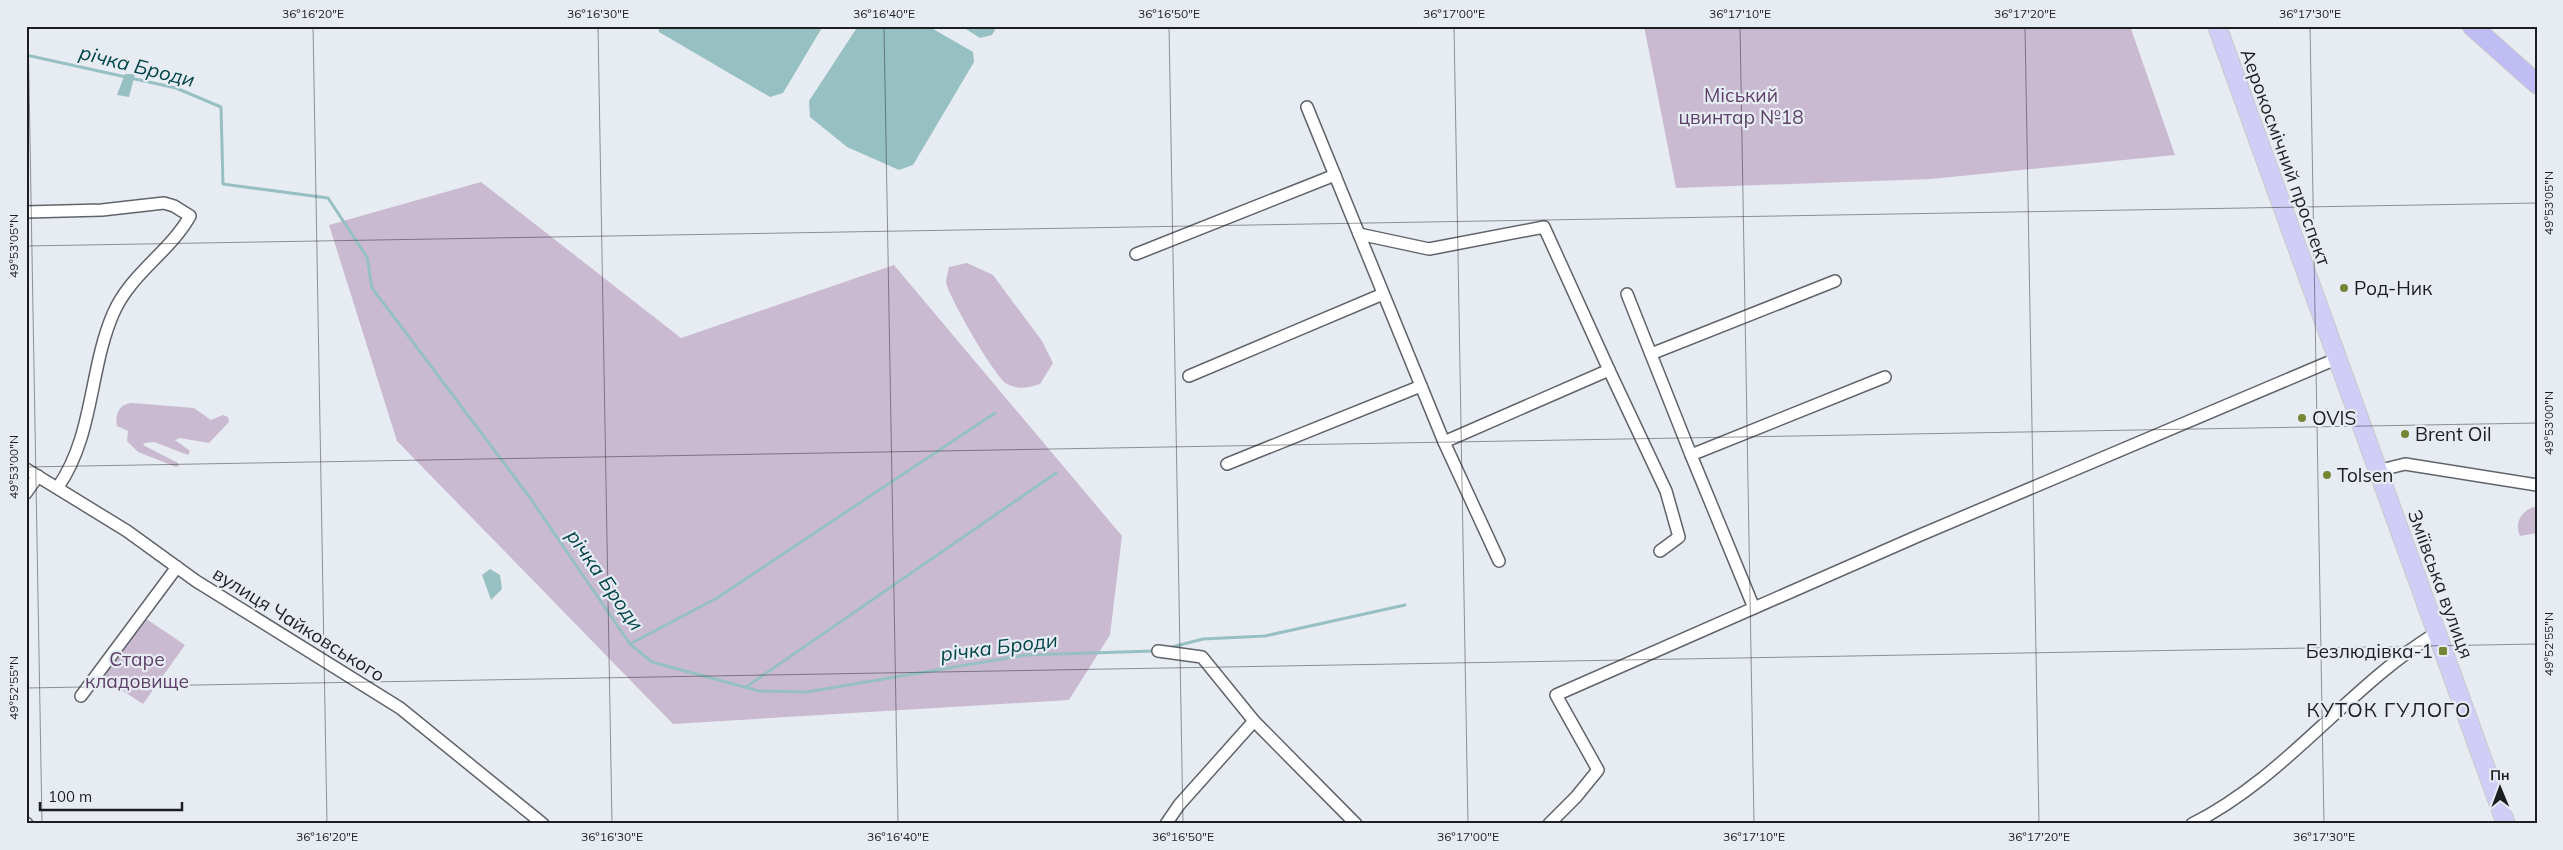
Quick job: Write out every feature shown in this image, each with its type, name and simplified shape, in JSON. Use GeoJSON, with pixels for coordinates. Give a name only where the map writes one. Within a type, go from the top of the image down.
{"type":"FeatureCollection","features":[{"type":"Feature","properties":{"kind":"highway"},"geometry":{"type":"LineString","coordinates":[[2472,26],[2537,84]]}},
{"type":"Feature","properties":{"kind":"main road","name":"Аерокосмічний проспект"},"geometry":{"type":"LineString","coordinates":[[2217,26],[2336,359]]}},
{"type":"Feature","properties":{"kind":"main road","name":"Зміївська вулиця"},"geometry":{"type":"LineString","coordinates":[[2336,359],[2506,824]]}},
{"type":"Feature","properties":{"kind":"street"},"geometry":{"type":"LineString","coordinates":[[1307,107],[1444,442],[1499,561]]}},
{"type":"Feature","properties":{"kind":"street"},"geometry":{"type":"LineString","coordinates":[[1136,254],[1335,175]]}},
{"type":"Feature","properties":{"kind":"street"},"geometry":{"type":"LineString","coordinates":[[26,212],[102,210],[164,203],[174,206],[190,216],[175,239],[136,276],[116,306],[106,332],[78,449],[58,487]]}},
{"type":"Feature","properties":{"kind":"street"},"geometry":{"type":"LineString","coordinates":[[1358,234],[1429,249],[1544,227],[1666,491],[1679,536],[1660,551]]}},
{"type":"Feature","properties":{"kind":"street"},"geometry":{"type":"LineString","coordinates":[[1651,354],[1835,281]]}},
{"type":"Feature","properties":{"kind":"street"},"geometry":{"type":"LineString","coordinates":[[1189,376],[1383,294]]}},
{"type":"Feature","properties":{"kind":"street"},"geometry":{"type":"LineString","coordinates":[[1627,294],[1754,608]]}},
{"type":"Feature","properties":{"kind":"street"},"geometry":{"type":"LineString","coordinates":[[1549,824],[1576,797],[1598,770],[1556,695],[1927,532],[2336,359]]}},
{"type":"Feature","properties":{"kind":"street"},"geometry":{"type":"LineString","coordinates":[[1444,442],[1609,370]]}},
{"type":"Feature","properties":{"kind":"street"},"geometry":{"type":"LineString","coordinates":[[1692,455],[1885,377]]}},
{"type":"Feature","properties":{"kind":"street"},"geometry":{"type":"LineString","coordinates":[[1227,464],[1421,386]]}},
{"type":"Feature","properties":{"kind":"street"},"geometry":{"type":"LineString","coordinates":[[2377,471],[2405,464],[2536,486]]}},
{"type":"Feature","properties":{"kind":"street","name":"вулиця Чайковського"},"geometry":{"type":"LineString","coordinates":[[26,469],[127,531],[177,567],[400,708],[543,824]]}},
{"type":"Feature","properties":{"kind":"street"},"geometry":{"type":"LineString","coordinates":[[26,492],[38,476]]}},
{"type":"Feature","properties":{"kind":"street"},"geometry":{"type":"LineString","coordinates":[[81,696],[177,567]]}},
{"type":"Feature","properties":{"kind":"street"},"geometry":{"type":"LineString","coordinates":[[2192,824],[2236,800],[2401,656],[2436,633]]}},
{"type":"Feature","properties":{"kind":"street"},"geometry":{"type":"LineString","coordinates":[[1158,650],[1202,657],[1254,720],[1356,824]]}},
{"type":"Feature","properties":{"kind":"street"},"geometry":{"type":"LineString","coordinates":[[1166,824],[1180,804],[1254,720]]}},
{"type":"Feature","properties":{"kind":"green space","name":"Міський цвинтар №18"},"geometry":{"type":"Polygon","coordinates":[[[1644,26],[2130,26],[2175,155],[1931,179],[1676,188],[1644,26]]]}},
{"type":"Feature","properties":{"kind":"green space"},"geometry":{"type":"Polygon","coordinates":[[[481,182],[681,338],[894,265],[1122,536],[1110,635],[1069,700],[673,724],[397,441],[329,225],[481,182]]]}},
{"type":"Feature","properties":{"kind":"green space"},"geometry":{"type":"Polygon","coordinates":[[[967,263],[993,275],[1042,341],[1053,363],[1040,384],[1023,388],[1007,384],[993,368],[973,336],[946,282],[949,267],[967,263]]]}},
{"type":"Feature","properties":{"kind":"green space"},"geometry":{"type":"Polygon","coordinates":[[[132,403],[194,408],[211,420],[223,415],[228,417],[229,422],[209,443],[180,438],[175,440],[190,451],[188,455],[154,442],[143,445],[178,463],[179,466],[176,467],[138,452],[127,441],[128,431],[117,426],[117,414],[124,405],[132,403]]]}},
{"type":"Feature","properties":{"kind":"green space"},"geometry":{"type":"Polygon","coordinates":[[[2533,507],[2537,508],[2537,533],[2520,536],[2518,522],[2525,512],[2533,507]]]}},
{"type":"Feature","properties":{"kind":"green space","name":"Старе кладовище"},"geometry":{"type":"Polygon","coordinates":[[[145,618],[185,645],[143,704],[100,676],[145,618]]]}},
{"type":"Feature","properties":{"kind":"water"},"geometry":{"type":"Polygon","coordinates":[[[658,26],[823,26],[783,93],[770,97],[659,32],[658,26]]]}},
{"type":"Feature","properties":{"kind":"water"},"geometry":{"type":"Polygon","coordinates":[[[858,26],[928,26],[973,52],[974,62],[913,165],[899,170],[847,147],[810,117],[809,101],[858,26]]]}},
{"type":"Feature","properties":{"kind":"water"},"geometry":{"type":"Polygon","coordinates":[[[961,26],[997,26],[992,35],[980,38],[961,26]]]}},
{"type":"Feature","properties":{"kind":"water"},"geometry":{"type":"Polygon","coordinates":[[[125,74],[135,74],[129,97],[117,95],[125,74]]]}},
{"type":"Feature","properties":{"kind":"water"},"geometry":{"type":"Polygon","coordinates":[[[490,569],[500,575],[502,589],[491,600],[482,575],[490,569]]]}},
{"type":"Feature","properties":{"kind":"waterway","name":"річка Броди"},"geometry":{"type":"LineString","coordinates":[[26,55],[176,88],[221,107],[223,184],[328,198],[367,257],[372,288],[528,495],[630,644],[652,662],[759,691],[807,692],[1026,655],[1154,651]]}},
{"type":"Feature","properties":{"kind":"waterway"},"geometry":{"type":"LineString","coordinates":[[630,644],[717,598],[995,413]]}},
{"type":"Feature","properties":{"kind":"waterway"},"geometry":{"type":"LineString","coordinates":[[746,687],[1056,473]]}},
{"type":"Feature","properties":{"kind":"waterway","name":"річка Броди"},"geometry":{"type":"LineString","coordinates":[[1168,648],[1203,639],[1265,636],[1405,605]]}},
{"type":"Feature","properties":{"kind":"place","name":"Род-Ник"},"geometry":{"type":"Point","coordinates":[2344,288]}},
{"type":"Feature","properties":{"kind":"place","name":"OVIS"},"geometry":{"type":"Point","coordinates":[2302,418]}},
{"type":"Feature","properties":{"kind":"place","name":"Brent Oil"},"geometry":{"type":"Point","coordinates":[2405,434]}},
{"type":"Feature","properties":{"kind":"place","name":"Tolsen"},"geometry":{"type":"Point","coordinates":[2327,475]}},
{"type":"Feature","properties":{"kind":"place","name":"Безлюдівка-1"},"geometry":{"type":"Point","coordinates":[2443,651]}},
{"type":"Feature","properties":{"kind":"district","name":"КУТОК ГУЛОГО"},"geometry":{"type":"Point","coordinates":[2389,710]}}]}
